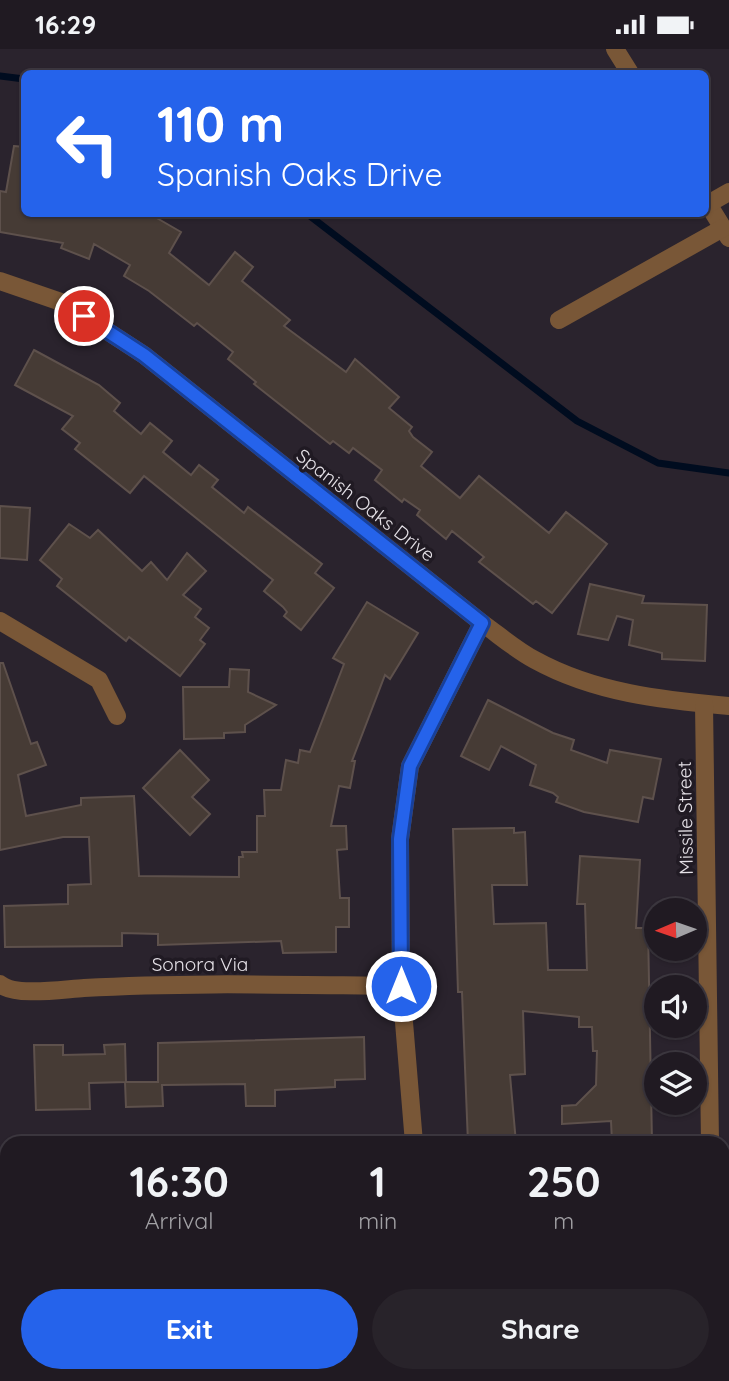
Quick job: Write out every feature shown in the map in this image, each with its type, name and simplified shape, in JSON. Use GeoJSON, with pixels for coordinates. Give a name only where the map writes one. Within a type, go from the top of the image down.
{"type":"FeatureCollection","features":[{"type":"Feature","properties":{"kind":"street"},"geometry":{"type":"LineString","coordinates":[[615,49],[628,70]]}},
{"type":"Feature","properties":{"kind":"street"},"geometry":{"type":"LineString","coordinates":[[709,200],[729,192]]}},
{"type":"Feature","properties":{"kind":"street"},"geometry":{"type":"LineString","coordinates":[[559,320],[726,233],[709,204]]}},
{"type":"Feature","properties":{"kind":"street","name":"Spanish Oaks Drive"},"geometry":{"type":"LineString","coordinates":[[0,281],[64,303],[144,355],[482,623],[535,660],[585,682],[636,696],[729,706]]}},
{"type":"Feature","properties":{"kind":"street"},"geometry":{"type":"LineString","coordinates":[[0,621],[99,680],[117,716]]}},
{"type":"Feature","properties":{"kind":"street"},"geometry":{"type":"LineString","coordinates":[[413,1136],[401,986],[400,839],[410,766],[482,623]]}},
{"type":"Feature","properties":{"kind":"street","name":"Missile Street"},"geometry":{"type":"LineString","coordinates":[[704,704],[710,1136]]}},
{"type":"Feature","properties":{"kind":"street","name":"Sonora Via"},"geometry":{"type":"LineString","coordinates":[[0,984],[5,989],[28,991],[149,984],[401,986]]}},
{"type":"Feature","properties":{"kind":"building"},"geometry":{"type":"Polygon","coordinates":[[[14,146],[21,147],[21,217],[155,217],[181,232],[169,253],[209,285],[235,252],[253,267],[242,281],[290,320],[284,326],[346,372],[355,359],[399,397],[389,408],[412,427],[409,431],[413,437],[432,452],[421,466],[460,498],[479,476],[549,533],[566,512],[607,544],[552,613],[536,601],[533,604],[479,562],[484,557],[452,531],[446,539],[417,515],[420,510],[404,499],[402,502],[375,480],[382,470],[353,448],[349,453],[333,441],[330,444],[254,384],[256,382],[228,359],[233,352],[197,323],[194,326],[149,291],[124,276],[130,265],[94,244],[89,259],[61,248],[63,243],[0,232],[0,191],[6,192],[14,146]]]}},
{"type":"Feature","properties":{"kind":"building"},"geometry":{"type":"Polygon","coordinates":[[[34,350],[99,385],[120,403],[114,411],[141,434],[150,423],[172,441],[163,452],[191,475],[199,465],[218,480],[212,487],[244,513],[248,507],[322,564],[315,573],[334,588],[301,630],[284,616],[287,612],[283,607],[264,591],[273,580],[144,476],[130,493],[75,449],[80,443],[62,429],[73,416],[15,385],[34,350]]]}},
{"type":"Feature","properties":{"kind":"building"},"geometry":{"type":"Polygon","coordinates":[[[0,506],[30,508],[27,560],[0,558],[0,506]]]}},
{"type":"Feature","properties":{"kind":"building"},"geometry":{"type":"Polygon","coordinates":[[[69,524],[90,538],[98,530],[142,571],[151,562],[167,580],[187,553],[206,571],[183,595],[201,609],[195,617],[209,628],[200,640],[205,644],[180,676],[129,637],[126,641],[57,586],[62,579],[40,560],[69,524]]]}},
{"type":"Feature","properties":{"kind":"building"},"geometry":{"type":"Polygon","coordinates":[[[590,584],[644,596],[642,603],[707,605],[705,661],[662,659],[662,653],[629,645],[633,620],[617,616],[608,640],[578,634],[590,584]]]}},
{"type":"Feature","properties":{"kind":"building"},"geometry":{"type":"Polygon","coordinates":[[[367,602],[418,633],[390,679],[385,675],[352,761],[355,761],[350,788],[339,786],[331,826],[346,826],[347,849],[337,850],[340,898],[349,898],[349,927],[336,927],[336,952],[283,953],[281,941],[158,945],[158,934],[122,933],[122,946],[5,947],[4,906],[68,904],[68,885],[91,884],[89,837],[63,837],[0,850],[0,663],[3,663],[31,744],[37,742],[46,765],[18,775],[26,816],[81,805],[81,798],[134,796],[139,876],[239,877],[239,857],[243,857],[242,852],[257,852],[257,816],[265,816],[264,790],[281,790],[286,760],[298,763],[300,750],[310,752],[344,664],[333,658],[367,602]]]}},
{"type":"Feature","properties":{"kind":"building"},"geometry":{"type":"Polygon","coordinates":[[[230,669],[249,670],[248,692],[276,705],[245,725],[245,732],[224,733],[224,738],[184,739],[183,687],[229,687],[230,669]]]}},
{"type":"Feature","properties":{"kind":"building"},"geometry":{"type":"Polygon","coordinates":[[[488,700],[553,733],[574,740],[571,750],[607,763],[610,750],[661,759],[653,799],[643,797],[638,822],[584,812],[556,802],[558,797],[553,793],[530,785],[536,765],[501,746],[489,770],[461,756],[488,700]]]}},
{"type":"Feature","properties":{"kind":"building"},"geometry":{"type":"Polygon","coordinates":[[[180,750],[209,780],[192,797],[210,814],[190,835],[143,788],[180,750]]]}},
{"type":"Feature","properties":{"kind":"building"},"geometry":{"type":"Polygon","coordinates":[[[514,828],[514,833],[525,832],[527,885],[492,885],[494,924],[546,923],[548,970],[587,970],[585,904],[577,904],[580,856],[640,860],[636,928],[644,928],[644,961],[649,961],[649,975],[644,975],[644,1038],[650,1038],[650,1052],[644,1052],[644,1115],[651,1115],[652,1136],[612,1136],[611,1121],[562,1124],[562,1106],[576,1105],[596,1085],[597,1051],[593,1051],[592,1027],[579,1027],[579,1017],[523,1011],[525,1074],[510,1075],[515,1136],[468,1136],[462,992],[458,992],[453,829],[514,828]]]}},
{"type":"Feature","properties":{"kind":"building"},"geometry":{"type":"Polygon","coordinates":[[[364,1037],[365,1079],[335,1080],[335,1087],[275,1090],[275,1106],[246,1106],[245,1084],[162,1085],[163,1106],[126,1107],[125,1082],[158,1082],[158,1043],[364,1037]]]}},
{"type":"Feature","properties":{"kind":"building"},"geometry":{"type":"Polygon","coordinates":[[[125,1044],[126,1082],[89,1083],[90,1109],[36,1110],[34,1045],[63,1045],[63,1055],[105,1054],[104,1045],[125,1044]]]}},
{"type":"Feature","properties":{"kind":"waterway"},"geometry":{"type":"LineString","coordinates":[[0,76],[21,79]]}},
{"type":"Feature","properties":{"kind":"waterway"},"geometry":{"type":"LineString","coordinates":[[311,217],[577,421],[658,463],[729,473]]}},
{"type":"Feature","properties":{"kind":"route"},"geometry":{"type":"LineString","coordinates":[[84,316],[144,355],[482,623],[410,766],[400,839],[401,986]]}}]}
